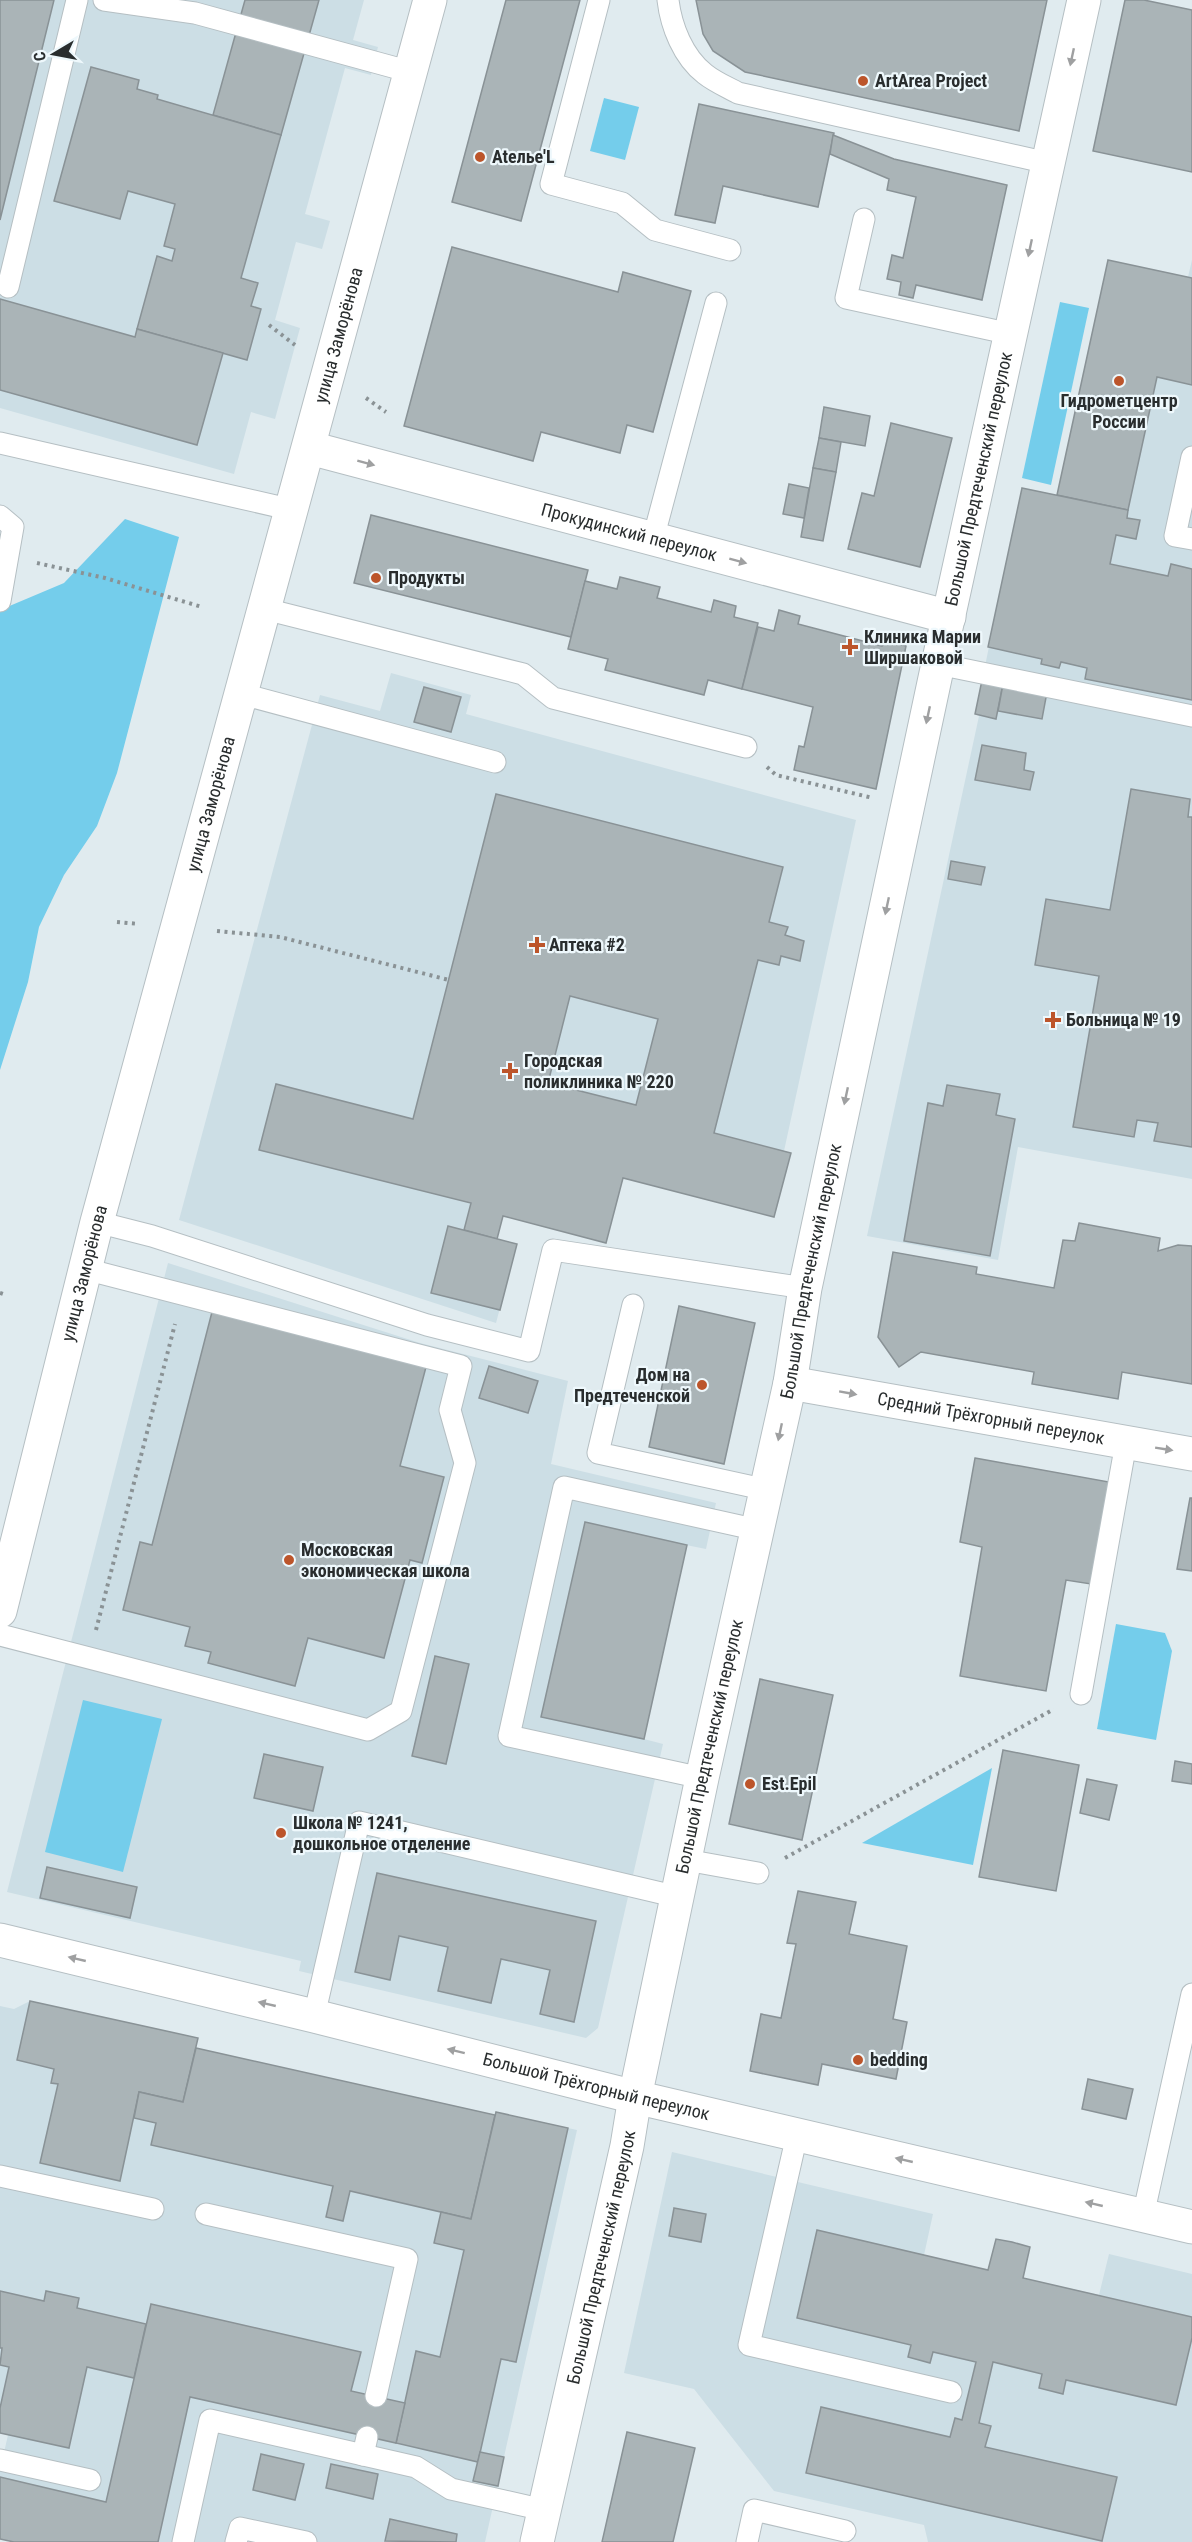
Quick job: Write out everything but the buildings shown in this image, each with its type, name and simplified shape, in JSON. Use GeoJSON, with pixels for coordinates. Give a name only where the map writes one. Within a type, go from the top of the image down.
{"type":"FeatureCollection","features":[{"type":"Feature","properties":{"kind":"street","name":"улица Заморёнова"},"geometry":{"type":"LineString","coordinates":[[0,1611],[97,1221],[310,448],[430,0]]}},
{"type":"Feature","properties":{"kind":"street","name":"Большой Предтеченский переулок"},"geometry":{"type":"LineString","coordinates":[[537,2542],[627,2146],[635,2097],[702,1779],[790,1383],[805,1288],[938,664],[1084,0]]}},
{"type":"Feature","properties":{"kind":"street","name":"Прокудинский переулок"},"geometry":{"type":"LineString","coordinates":[[310,448],[949,617]]}},
{"type":"Feature","properties":{"kind":"street","name":"Средний Трёхгорный переулок"},"geometry":{"type":"LineString","coordinates":[[790,1383],[1192,1454]]}},
{"type":"Feature","properties":{"kind":"street","name":"Большой Трёхгорный переулок"},"geometry":{"type":"LineString","coordinates":[[0,1940],[635,2097],[1192,2227]]}},
{"type":"Feature","properties":{"kind":"lane"},"geometry":{"type":"LineString","coordinates":[[8,287],[77,0]]}},
{"type":"Feature","properties":{"kind":"lane"},"geometry":{"type":"LineString","coordinates":[[104,0],[195,13],[411,72]]}},
{"type":"Feature","properties":{"kind":"lane"},"geometry":{"type":"LineString","coordinates":[[599,0],[551,184],[622,203],[655,230],[730,250]]}},
{"type":"Feature","properties":{"kind":"lane"},"geometry":{"type":"LineString","coordinates":[[668,0],[670,16],[682,47],[704,74],[738,93],[1048,163]]}},
{"type":"Feature","properties":{"kind":"lane"},"geometry":{"type":"LineString","coordinates":[[864,219],[846,298],[1011,334]]}},
{"type":"Feature","properties":{"kind":"lane"},"geometry":{"type":"LineString","coordinates":[[653,539],[716,303]]}},
{"type":"Feature","properties":{"kind":"lane"},"geometry":{"type":"LineString","coordinates":[[0,443],[293,510]]}},
{"type":"Feature","properties":{"kind":"lane"},"geometry":{"type":"LineString","coordinates":[[1192,457],[1175,536],[1192,539]]}},
{"type":"Feature","properties":{"kind":"lane"},"geometry":{"type":"LineString","coordinates":[[0,516],[13,526],[3,566],[0,602]]}},
{"type":"Feature","properties":{"kind":"lane"},"geometry":{"type":"LineString","coordinates":[[265,609],[523,674],[553,698],[746,747]]}},
{"type":"Feature","properties":{"kind":"lane"},"geometry":{"type":"LineString","coordinates":[[938,664],[1192,716]]}},
{"type":"Feature","properties":{"kind":"lane"},"geometry":{"type":"LineString","coordinates":[[242,694],[495,762]]}},
{"type":"Feature","properties":{"kind":"lane"},"geometry":{"type":"LineString","coordinates":[[97,1221],[163,1239],[427,1325],[529,1352],[553,1250],[805,1288]]}},
{"type":"Feature","properties":{"kind":"lane"},"geometry":{"type":"LineString","coordinates":[[0,1635],[368,1730],[401,1711],[465,1463],[450,1410],[461,1366],[85,1269]]}},
{"type":"Feature","properties":{"kind":"lane"},"geometry":{"type":"LineString","coordinates":[[633,1305],[598,1452],[767,1490]]}},
{"type":"Feature","properties":{"kind":"lane"},"geometry":{"type":"LineString","coordinates":[[1081,1694],[1126,1443]]}},
{"type":"Feature","properties":{"kind":"lane"},"geometry":{"type":"LineString","coordinates":[[702,1779],[509,1736],[564,1487],[758,1530]]}},
{"type":"Feature","properties":{"kind":"lane"},"geometry":{"type":"LineString","coordinates":[[314,2016],[359,1822],[678,1897]]}},
{"type":"Feature","properties":{"kind":"lane"},"geometry":{"type":"LineString","coordinates":[[686,1860],[758,1874]]}},
{"type":"Feature","properties":{"kind":"lane"},"geometry":{"type":"LineString","coordinates":[[1143,2216],[1192,1994]]}},
{"type":"Feature","properties":{"kind":"lane"},"geometry":{"type":"LineString","coordinates":[[797,2135],[749,2345],[951,2392]]}},
{"type":"Feature","properties":{"kind":"lane"},"geometry":{"type":"LineString","coordinates":[[0,2175],[153,2209]]}},
{"type":"Feature","properties":{"kind":"lane"},"geometry":{"type":"LineString","coordinates":[[206,2214],[407,2259],[376,2396]]}},
{"type":"Feature","properties":{"kind":"lane"},"geometry":{"type":"LineString","coordinates":[[183,2542],[210,2420],[365,2446],[416,2467],[451,2489],[544,2510]]}},
{"type":"Feature","properties":{"kind":"lane"},"geometry":{"type":"LineString","coordinates":[[0,2460],[90,2480]]}},
{"type":"Feature","properties":{"kind":"lane"},"geometry":{"type":"LineString","coordinates":[[747,2542],[754,2510],[845,2531]]}},
{"type":"Feature","properties":{"kind":"lane"},"geometry":{"type":"LineString","coordinates":[[236,2542],[240,2528],[306,2542]]}},
{"type":"Feature","properties":{"kind":"path"},"geometry":{"type":"LineString","coordinates":[[269,326],[295,345]]}},
{"type":"Feature","properties":{"kind":"path"},"geometry":{"type":"LineString","coordinates":[[366,398],[386,412]]}},
{"type":"Feature","properties":{"kind":"path"},"geometry":{"type":"LineString","coordinates":[[51,564],[201,607]]}},
{"type":"Feature","properties":{"kind":"path"},"geometry":{"type":"LineString","coordinates":[[746,747],[776,775],[880,800]]}},
{"type":"Feature","properties":{"kind":"path"},"geometry":{"type":"LineString","coordinates":[[117,922],[139,924]]}},
{"type":"Feature","properties":{"kind":"path"},"geometry":{"type":"LineString","coordinates":[[217,931],[280,937],[449,980]]}},
{"type":"Feature","properties":{"kind":"path"},"geometry":{"type":"LineString","coordinates":[[89,1658],[183,1294]]}},
{"type":"Feature","properties":{"kind":"path"},"geometry":{"type":"LineString","coordinates":[[758,1874],[1081,1694]]}},
{"type":"Feature","properties":{"kind":"shaded area"},"geometry":{"type":"Polygon","coordinates":[[[0,0],[364,0],[353,40],[378,47],[371,75],[345,68],[305,214],[330,221],[322,249],[296,242],[275,320],[300,328],[275,419],[251,412],[234,474],[0,408],[0,0]]]}},
{"type":"Feature","properties":{"kind":"shaded area"},"geometry":{"type":"Polygon","coordinates":[[[604,98],[639,107],[625,160],[590,151],[604,98]]]}},
{"type":"Feature","properties":{"kind":"shaded area","name":"Больница № 19"},"geometry":{"type":"Polygon","coordinates":[[[1108,260],[1188,277],[1192,260],[1192,1179],[1018,1147],[998,1260],[867,1236],[979,716],[975,714],[1022,488],[1057,495],[1108,260]]]}},
{"type":"Feature","properties":{"kind":"shaded area"},"geometry":{"type":"Polygon","coordinates":[[[1060,302],[1089,308],[1051,485],[1022,478],[1060,302]]]}},
{"type":"Feature","properties":{"kind":"shaded area"},"geometry":{"type":"Polygon","coordinates":[[[125,519],[179,537],[117,773],[97,826],[64,875],[39,927],[28,982],[0,1070],[0,610],[64,583],[125,519]]]}},
{"type":"Feature","properties":{"kind":"shaded area","name":"Городская поликлиника № 220"},"geometry":{"type":"Polygon","coordinates":[[[391,673],[471,695],[466,714],[856,820],[784,1151],[791,1153],[774,1217],[623,1178],[606,1243],[503,1216],[497,1239],[517,1244],[496,1323],[179,1220],[320,695],[380,711],[391,673]]]}},
{"type":"Feature","properties":{"kind":"shaded area"},"geometry":{"type":"Polygon","coordinates":[[[168,1263],[420,1343],[568,1381],[551,1464],[716,1503],[706,1549],[686,1545],[644,1739],[663,1744],[598,2028],[586,2038],[299,1971],[301,1961],[7,1892],[168,1263]]]}},
{"type":"Feature","properties":{"kind":"shaded area"},"geometry":{"type":"Polygon","coordinates":[[[1116,1624],[1165,1633],[1172,1651],[1156,1740],[1097,1729],[1116,1624]]]}},
{"type":"Feature","properties":{"kind":"shaded area"},"geometry":{"type":"Polygon","coordinates":[[[83,1700],[162,1719],[123,1872],[45,1852],[83,1700]]]}},
{"type":"Feature","properties":{"kind":"shaded area"},"geometry":{"type":"Polygon","coordinates":[[[992,1768],[973,1865],[862,1843],[992,1768]]]}},
{"type":"Feature","properties":{"kind":"shaded area"},"geometry":{"type":"Polygon","coordinates":[[[30,2001],[198,2038],[196,2048],[494,2115],[496,2112],[577,2130],[485,2542],[14,2542],[0,2539],[0,2470],[8,2435],[0,2433],[0,2006],[14,2009],[30,2001]]]}},
{"type":"Feature","properties":{"kind":"shaded area"},"geometry":{"type":"Polygon","coordinates":[[[672,2152],[933,2214],[924,2255],[988,2270],[996,2239],[1012,2242],[1030,2247],[1023,2278],[1099,2295],[1109,2254],[1192,2274],[1192,2542],[928,2542],[924,2525],[774,2491],[694,2389],[624,2373],[672,2152]]]}},
{"type":"Feature","properties":{"kind":"place","name":"ArtArea Project"},"geometry":{"type":"Point","coordinates":[863,81]}},
{"type":"Feature","properties":{"kind":"place","name":"Ateлье'L"},"geometry":{"type":"Point","coordinates":[480,157]}},
{"type":"Feature","properties":{"kind":"place","name":"Гидрометцентр России"},"geometry":{"type":"Point","coordinates":[1119,381]}},
{"type":"Feature","properties":{"kind":"place","name":"Продукты"},"geometry":{"type":"Point","coordinates":[376,578]}},
{"type":"Feature","properties":{"kind":"place","name":"Клиника Марии Ширшаковой"},"geometry":{"type":"Point","coordinates":[850,647]}},
{"type":"Feature","properties":{"kind":"place","name":"Аптека #2"},"geometry":{"type":"Point","coordinates":[537,945]}},
{"type":"Feature","properties":{"kind":"place","name":"Больница № 19"},"geometry":{"type":"Point","coordinates":[1053,1020]}},
{"type":"Feature","properties":{"kind":"place","name":"Городская поликлиника № 220"},"geometry":{"type":"Point","coordinates":[510,1071]}},
{"type":"Feature","properties":{"kind":"place","name":"Дом на Предтеченской"},"geometry":{"type":"Point","coordinates":[702,1385]}},
{"type":"Feature","properties":{"kind":"place","name":"Московская экономическая школа"},"geometry":{"type":"Point","coordinates":[289,1560]}},
{"type":"Feature","properties":{"kind":"place","name":"Est.Epil"},"geometry":{"type":"Point","coordinates":[750,1784]}},
{"type":"Feature","properties":{"kind":"place","name":"Школа № 1241, дошкольное отделение"},"geometry":{"type":"Point","coordinates":[281,1833]}},
{"type":"Feature","properties":{"kind":"place","name":"bedding"},"geometry":{"type":"Point","coordinates":[858,2060]}}]}
